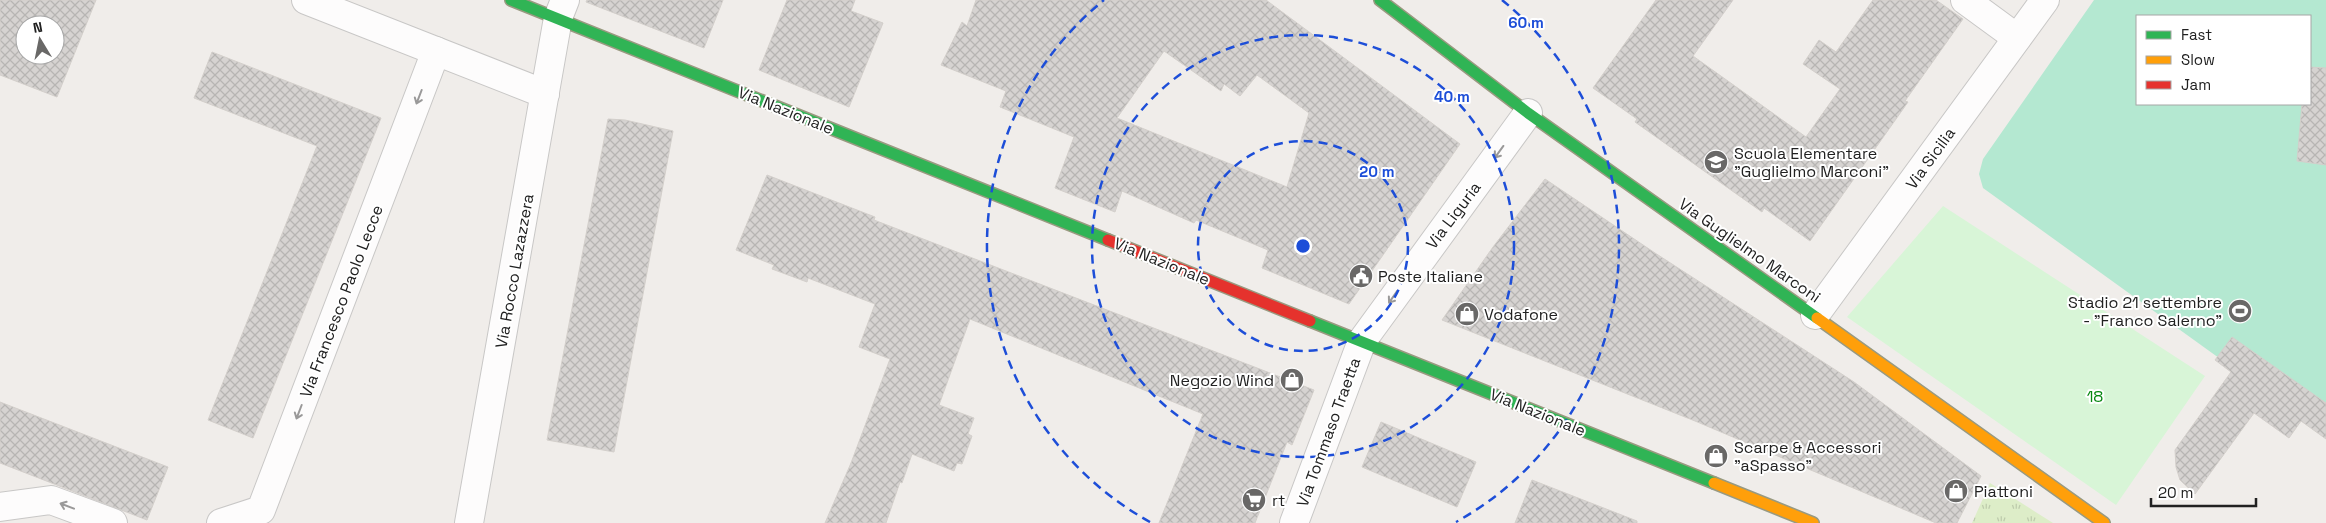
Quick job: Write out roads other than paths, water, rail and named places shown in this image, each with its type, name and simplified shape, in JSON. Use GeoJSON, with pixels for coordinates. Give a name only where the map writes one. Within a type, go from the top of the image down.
{"type":"FeatureCollection","features":[{"type":"Feature","properties":{"kind":"street"},"geometry":{"type":"LineString","coordinates":[[306,0],[545,94]]}},
{"type":"Feature","properties":{"kind":"street","name":"Via Nazionale"},"geometry":{"type":"LineString","coordinates":[[511,0],[562,9],[1362,341],[1813,523]]}},
{"type":"Feature","properties":{"kind":"street","name":"Via Guglielmo Marconi"},"geometry":{"type":"LineString","coordinates":[[1380,0],[1528,113],[2104,523]]}},
{"type":"Feature","properties":{"kind":"street"},"geometry":{"type":"LineString","coordinates":[[1965,0],[2017,38]]}},
{"type":"Feature","properties":{"kind":"street","name":"Via Sicilia"},"geometry":{"type":"LineString","coordinates":[[1814,315],[2045,0]]}},
{"type":"Feature","properties":{"kind":"street","name":"Via Rocco Lazazzera"},"geometry":{"type":"LineString","coordinates":[[469,523],[545,94],[562,9]]}},
{"type":"Feature","properties":{"kind":"street","name":"Via Francesco Paolo Lecce"},"geometry":{"type":"LineString","coordinates":[[221,523],[262,510],[436,51]]}},
{"type":"Feature","properties":{"kind":"street","name":"Via Liguria"},"geometry":{"type":"LineString","coordinates":[[1362,341],[1528,113]]}},
{"type":"Feature","properties":{"kind":"street","name":"Via Tommaso Traetta"},"geometry":{"type":"LineString","coordinates":[[1294,523],[1362,341]]}},
{"type":"Feature","properties":{"kind":"street"},"geometry":{"type":"LineString","coordinates":[[0,507],[51,500],[113,523]]}},
{"type":"Feature","properties":{"kind":"place","name":"Scuola Elementare \"Guglielmo Marconi\""},"geometry":{"type":"Point","coordinates":[1716,162]}},
{"type":"Feature","properties":{"kind":"place","name":"Poste Italiane"},"geometry":{"type":"Point","coordinates":[1361,276]}},
{"type":"Feature","properties":{"kind":"place","name":"Stadio 21 settembre - \"Franco Salerno\""},"geometry":{"type":"Point","coordinates":[2240,311]}},
{"type":"Feature","properties":{"kind":"place","name":"Vodafone"},"geometry":{"type":"Point","coordinates":[1467,314]}},
{"type":"Feature","properties":{"kind":"place","name":"Negozio Wind"},"geometry":{"type":"Point","coordinates":[1292,380]}},
{"type":"Feature","properties":{"kind":"place","name":"Scarpe & Accessori \"aSpasso\""},"geometry":{"type":"Point","coordinates":[1716,456]}},
{"type":"Feature","properties":{"kind":"place","name":"Piattoni"},"geometry":{"type":"Point","coordinates":[1956,491]}},
{"type":"Feature","properties":{"kind":"place","name":"rt"},"geometry":{"type":"Point","coordinates":[1254,500]}},
{"type":"Feature","properties":{"kind":"park label","name":"18"},"geometry":{"type":"Point","coordinates":[2095,396]}}]}
